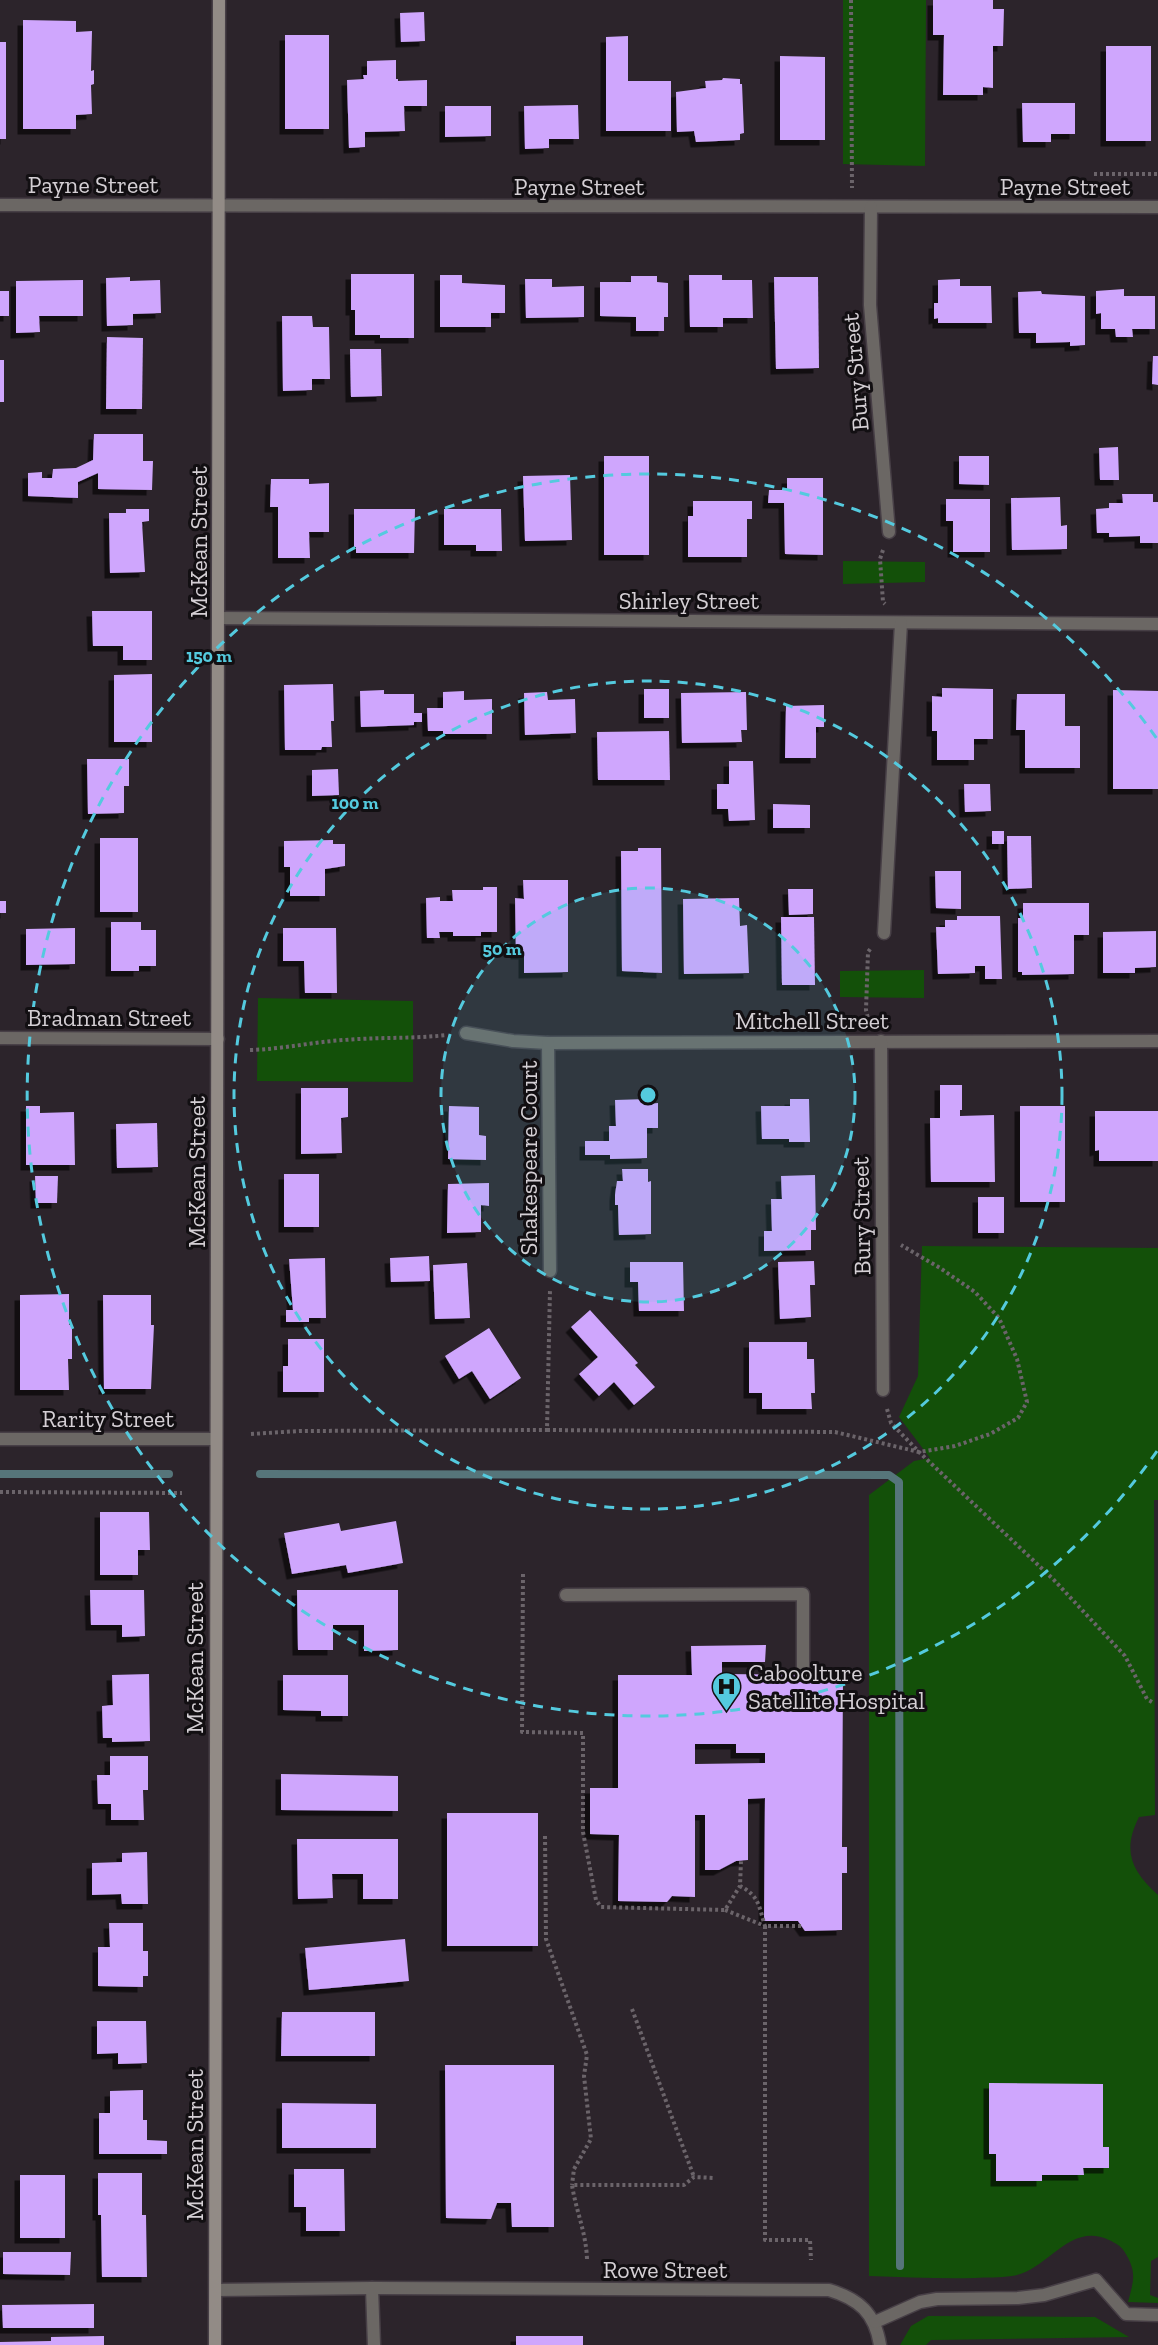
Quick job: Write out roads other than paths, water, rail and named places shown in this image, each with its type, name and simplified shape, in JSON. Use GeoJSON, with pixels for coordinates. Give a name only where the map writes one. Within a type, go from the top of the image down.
{"type":"FeatureCollection","features":[{"type":"Feature","properties":{"kind":"main road","name":"McKean Street"},"geometry":{"type":"LineString","coordinates":[[215,2345],[219,0]]}},
{"type":"Feature","properties":{"kind":"street","name":"Payne Street"},"geometry":{"type":"LineString","coordinates":[[0,205],[1158,207]]}},
{"type":"Feature","properties":{"kind":"street","name":"Bury Street"},"geometry":{"type":"LineString","coordinates":[[872,207],[870,305],[889,532]]}},
{"type":"Feature","properties":{"kind":"street","name":"Shirley Street"},"geometry":{"type":"LineString","coordinates":[[219,618],[1158,624]]}},
{"type":"Feature","properties":{"kind":"street"},"geometry":{"type":"LineString","coordinates":[[884,933],[901,623]]}},
{"type":"Feature","properties":{"kind":"street","name":"Mitchell Street"},"geometry":{"type":"LineString","coordinates":[[466,1033],[513,1041],[548,1043],[1158,1041]]}},
{"type":"Feature","properties":{"kind":"street","name":"Bradman Street"},"geometry":{"type":"LineString","coordinates":[[0,1038],[218,1039]]}},
{"type":"Feature","properties":{"kind":"street","name":"Bury Street"},"geometry":{"type":"LineString","coordinates":[[881,1041],[883,1390]]}},
{"type":"Feature","properties":{"kind":"street","name":"Shakespeare Court"},"geometry":{"type":"LineString","coordinates":[[548,1043],[550,1271]]}},
{"type":"Feature","properties":{"kind":"street","name":"Rarity Street"},"geometry":{"type":"LineString","coordinates":[[0,1439],[216,1439]]}},
{"type":"Feature","properties":{"kind":"street"},"geometry":{"type":"LineString","coordinates":[[566,1595],[803,1594],[803,1675]]}},
{"type":"Feature","properties":{"kind":"street"},"geometry":{"type":"LineString","coordinates":[[880,2345],[875,2322],[920,2302],[937,2299],[1018,2298],[1044,2295],[1096,2280],[1126,2314],[1158,2315]]}},
{"type":"Feature","properties":{"kind":"street"},"geometry":{"type":"LineString","coordinates":[[372,2288],[374,2345]]}},
{"type":"Feature","properties":{"kind":"street","name":"Rowe Street"},"geometry":{"type":"LineString","coordinates":[[216,2290],[372,2288],[829,2290],[856,2302],[875,2322]]}},
{"type":"Feature","properties":{"kind":"waterway"},"geometry":{"type":"LineString","coordinates":[[0,1474],[169,1474]]}},
{"type":"Feature","properties":{"kind":"waterway"},"geometry":{"type":"LineString","coordinates":[[260,1474],[889,1475],[899,1482],[900,2266]]}},
{"type":"Feature","properties":{"kind":"place","name":"Caboolture Satellite Hospital"},"geometry":{"type":"Point","coordinates":[727,1712]}}]}
